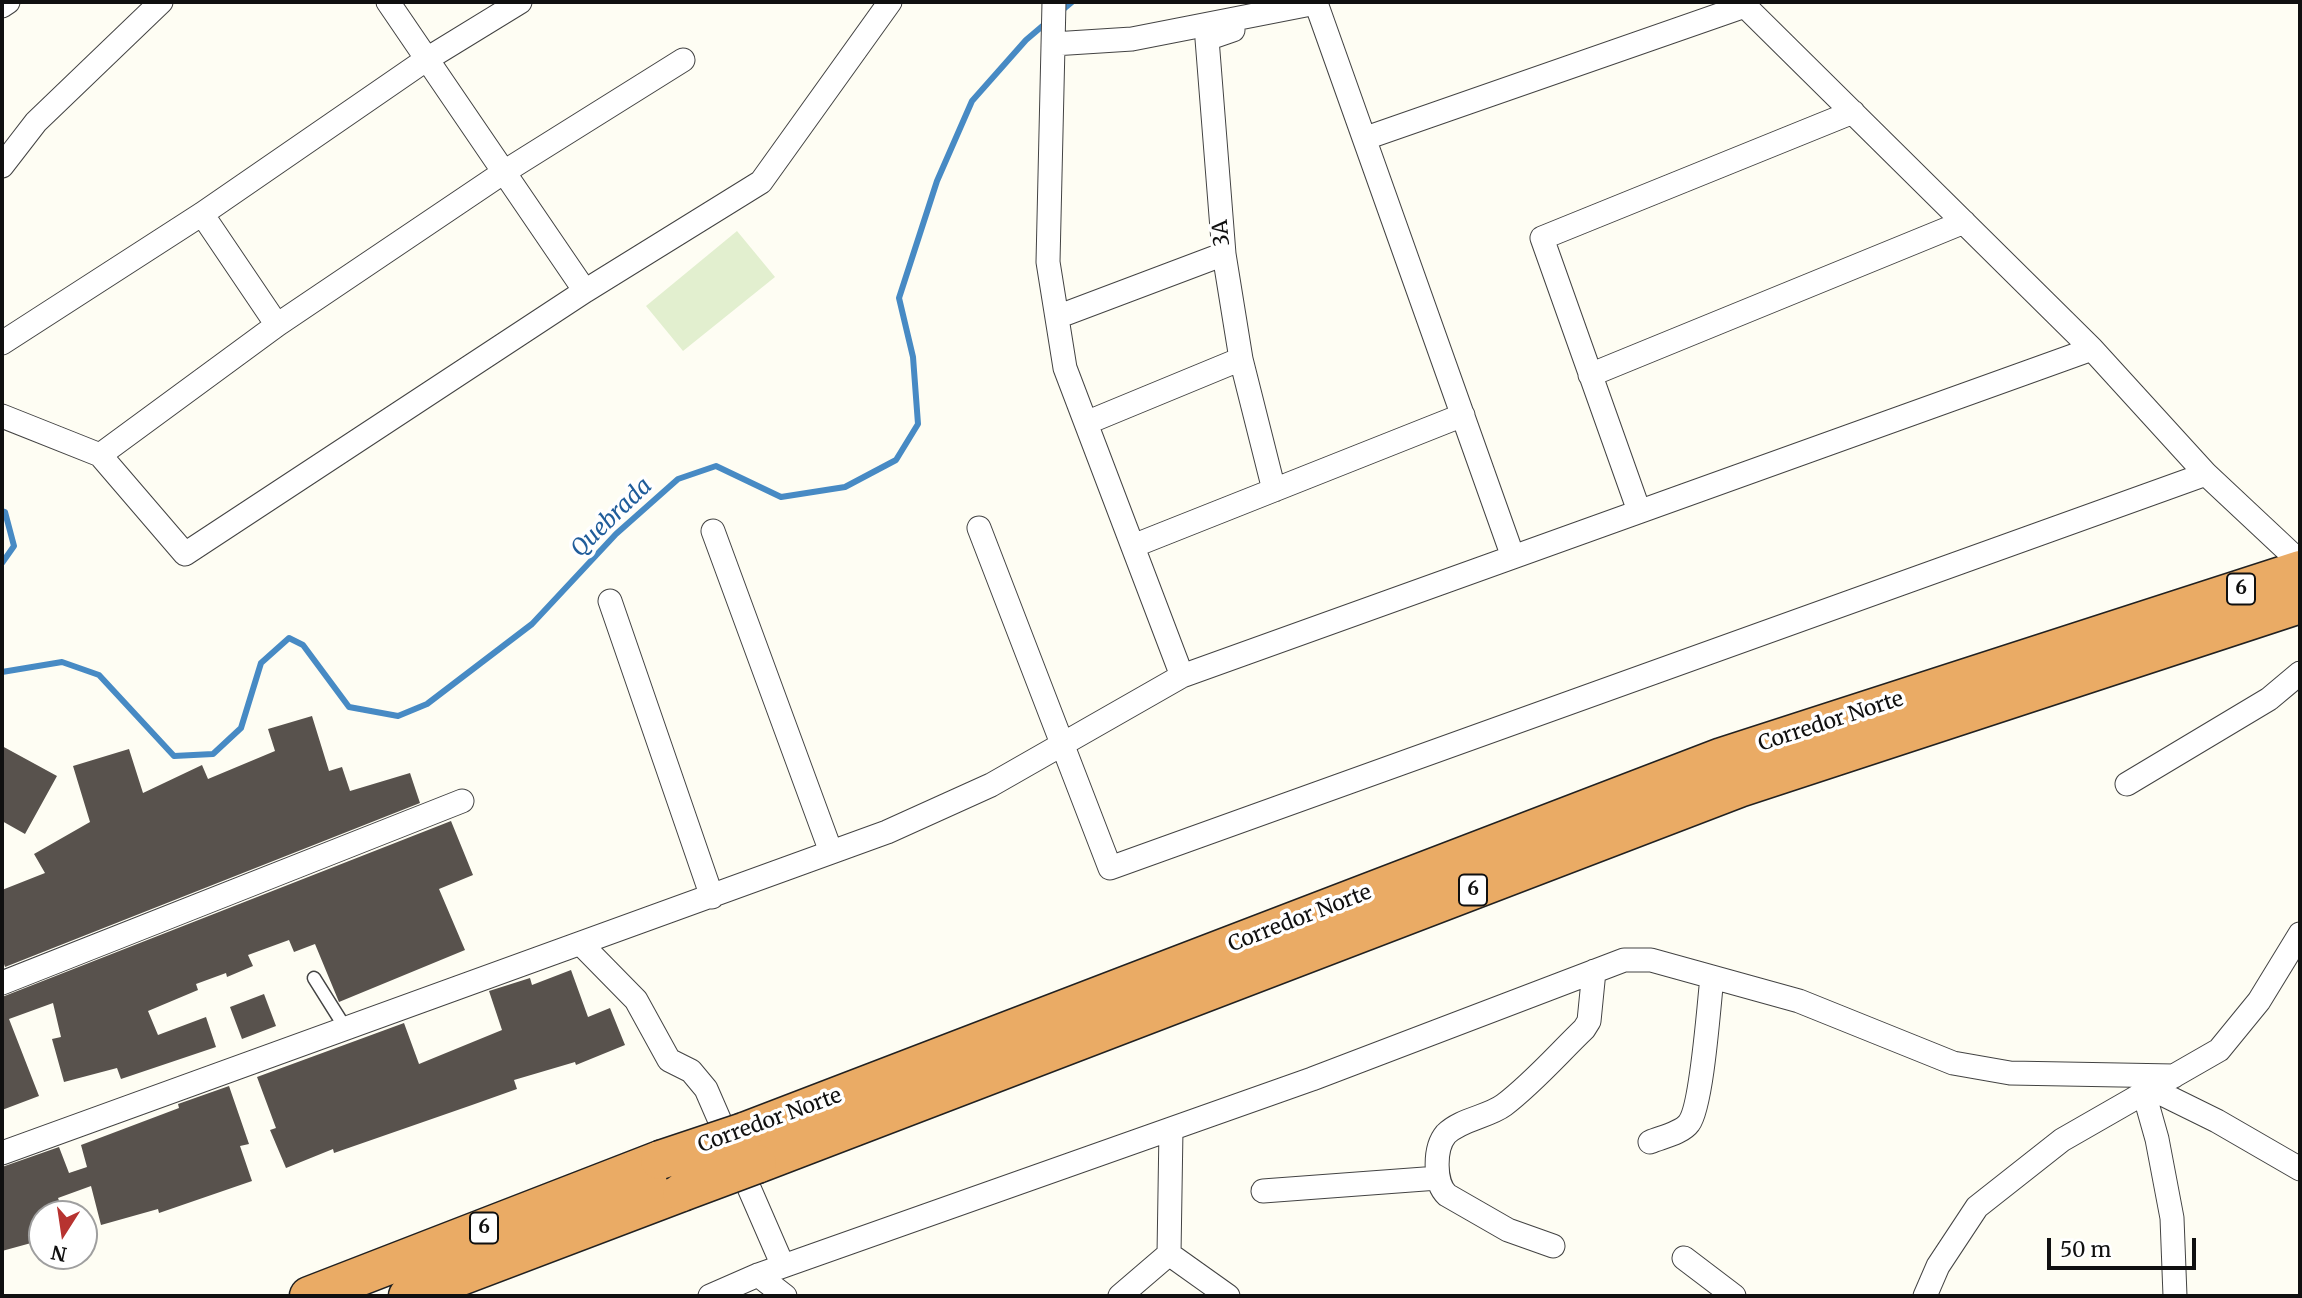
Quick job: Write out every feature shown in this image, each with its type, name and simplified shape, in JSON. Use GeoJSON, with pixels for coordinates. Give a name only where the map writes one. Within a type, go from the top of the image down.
{"type":"FeatureCollection","features":[{"type":"Feature","properties":{"kind":"highway","name":"Corredor Norte"},"geometry":{"type":"LineString","coordinates":[[2188,623],[2300,570]]}},
{"type":"Feature","properties":{"kind":"highway","name":"Corredor Norte"},"geometry":{"type":"LineString","coordinates":[[408,1296],[682,1192],[750,1148],[1722,757],[2188,623],[2300,604]]}},
{"type":"Feature","properties":{"kind":"highway","name":"Corredor Norte"},"geometry":{"type":"LineString","coordinates":[[309,1296],[660,1160],[750,1148]]}},
{"type":"Feature","properties":{"kind":"street"},"geometry":{"type":"LineString","coordinates":[[2,6],[8,2]]}},
{"type":"Feature","properties":{"kind":"street"},"geometry":{"type":"LineString","coordinates":[[2,166],[36,122],[161,2]]}},
{"type":"Feature","properties":{"kind":"street"},"geometry":{"type":"LineString","coordinates":[[388,2],[585,291]]}},
{"type":"Feature","properties":{"kind":"street"},"geometry":{"type":"LineString","coordinates":[[2,343],[202,214],[427,59],[520,2]]}},
{"type":"Feature","properties":{"kind":"street"},"geometry":{"type":"LineString","coordinates":[[2,416],[100,455],[185,554],[585,291],[761,183],[890,2]]}},
{"type":"Feature","properties":{"kind":"street"},"geometry":{"type":"LineString","coordinates":[[1054,2],[1048,262],[1065,368],[1182,676]]}},
{"type":"Feature","properties":{"kind":"street"},"geometry":{"type":"LineString","coordinates":[[1053,39],[1132,40],[1316,3],[1513,557]]}},
{"type":"Feature","properties":{"kind":"street"},"geometry":{"type":"LineString","coordinates":[[1366,138],[1743,4],[2092,349],[2206,474],[2300,562]]}},
{"type":"Feature","properties":{"kind":"street","name":"3A"},"geometry":{"type":"LineString","coordinates":[[1270,13],[1259,22],[1207,39],[1224,254],[1241,359],[1275,490]]}},
{"type":"Feature","properties":{"kind":"street"},"geometry":{"type":"LineString","coordinates":[[100,455],[277,325],[503,172],[683,60]]}},
{"type":"Feature","properties":{"kind":"street"},"geometry":{"type":"LineString","coordinates":[[1639,511],[1542,238],[1853,112]]}},
{"type":"Feature","properties":{"kind":"street"},"geometry":{"type":"LineString","coordinates":[[202,214],[277,325]]}},
{"type":"Feature","properties":{"kind":"street"},"geometry":{"type":"LineString","coordinates":[[1590,375],[1964,222]]}},
{"type":"Feature","properties":{"kind":"street"},"geometry":{"type":"LineString","coordinates":[[1057,317],[1224,254]]}},
{"type":"Feature","properties":{"kind":"street"},"geometry":{"type":"LineString","coordinates":[[2,1153],[887,832],[990,785],[1182,676],[2092,349]]}},
{"type":"Feature","properties":{"kind":"street"},"geometry":{"type":"LineString","coordinates":[[1086,422],[1241,359]]}},
{"type":"Feature","properties":{"kind":"street"},"geometry":{"type":"LineString","coordinates":[[1133,546],[1463,415]]}},
{"type":"Feature","properties":{"kind":"street"},"geometry":{"type":"LineString","coordinates":[[979,528],[1110,868],[2206,474]]}},
{"type":"Feature","properties":{"kind":"street"},"geometry":{"type":"LineString","coordinates":[[713,531],[831,852]]}},
{"type":"Feature","properties":{"kind":"street"},"geometry":{"type":"LineString","coordinates":[[610,601],[712,897]]}},
{"type":"Feature","properties":{"kind":"street"},"geometry":{"type":"LineString","coordinates":[[2127,784],[2269,699],[2300,673]]}},
{"type":"Feature","properties":{"kind":"street"},"geometry":{"type":"LineString","coordinates":[[2,983],[462,801]]}},
{"type":"Feature","properties":{"kind":"street"},"geometry":{"type":"LineString","coordinates":[[1925,1296],[1938,1266],[1977,1206],[2063,1140],[2219,1050],[2259,1001],[2300,934]]}},
{"type":"Feature","properties":{"kind":"street"},"geometry":{"type":"LineString","coordinates":[[581,944],[636,1000],[669,1060],[691,1071],[706,1089],[783,1266]]}},
{"type":"Feature","properties":{"kind":"street"},"geometry":{"type":"LineString","coordinates":[[710,1296],[758,1275],[1171,1129],[1623,960],[1651,960],[1799,1001],[1953,1063],[2010,1073],[2175,1076]]}},
{"type":"Feature","properties":{"kind":"street"},"geometry":{"type":"LineString","coordinates":[[1553,1246],[1487,1219],[1447,1195],[1440,1188],[1437,1178],[1441,1144],[1445,1136],[1503,1106],[1584,1029],[1589,1021],[1594,971]]}},
{"type":"Feature","properties":{"kind":"street"},"geometry":{"type":"LineString","coordinates":[[1650,1142],[1682,1129],[1692,1118],[1701,1070],[1712,977]]}},
{"type":"Feature","properties":{"kind":"street"},"geometry":{"type":"LineString","coordinates":[[2148,1091],[2217,1121],[2300,1169]]}},
{"type":"Feature","properties":{"kind":"street"},"geometry":{"type":"LineString","coordinates":[[2148,1091],[2172,1218],[2175,1296]]}},
{"type":"Feature","properties":{"kind":"street"},"geometry":{"type":"LineString","coordinates":[[1120,1296],[1170,1254],[1171,1129]]}},
{"type":"Feature","properties":{"kind":"street"},"geometry":{"type":"LineString","coordinates":[[1264,1191],[1437,1178]]}},
{"type":"Feature","properties":{"kind":"street"},"geometry":{"type":"LineString","coordinates":[[1170,1254],[1227,1296]]}},
{"type":"Feature","properties":{"kind":"street"},"geometry":{"type":"LineString","coordinates":[[1684,1258],[1734,1296]]}},
{"type":"Feature","properties":{"kind":"street"},"geometry":{"type":"LineString","coordinates":[[758,1275],[785,1296]]}},
{"type":"Feature","properties":{"kind":"lane"},"geometry":{"type":"LineString","coordinates":[[314,978],[346,1029]]}},
{"type":"Feature","properties":{"kind":"green space"},"geometry":{"type":"Polygon","coordinates":[[[737,231],[775,277],[683,351],[646,306],[737,231]]]}},
{"type":"Feature","properties":{"kind":"building"},"geometry":{"type":"Polygon","coordinates":[[[312,716],[329,771],[342,767],[350,791],[410,773],[420,803],[5,967],[2,958],[2,890],[45,873],[34,854],[90,822],[73,766],[129,749],[143,793],[202,765],[208,779],[275,751],[268,729],[312,716]]]}},
{"type":"Feature","properties":{"kind":"building"},"geometry":{"type":"Polygon","coordinates":[[[2,746],[57,776],[25,834],[2,821],[2,746]]]}},
{"type":"Feature","properties":{"kind":"building"},"geometry":{"type":"Polygon","coordinates":[[[451,821],[473,875],[439,889],[465,950],[339,1002],[315,944],[294,952],[289,940],[248,955],[253,966],[227,977],[226,973],[196,984],[198,990],[148,1011],[158,1035],[206,1017],[216,1047],[121,1079],[117,1068],[64,1082],[52,1039],[61,1037],[53,1003],[9,1019],[39,1096],[2,1110],[2,997],[451,821]]]}},
{"type":"Feature","properties":{"kind":"building"},"geometry":{"type":"Polygon","coordinates":[[[571,970],[588,1017],[610,1008],[625,1045],[576,1065],[575,1062],[514,1080],[517,1089],[334,1153],[333,1149],[286,1168],[270,1130],[276,1128],[257,1077],[404,1023],[419,1064],[502,1030],[489,991],[530,978],[532,985],[571,970]]]}},
{"type":"Feature","properties":{"kind":"building"},"geometry":{"type":"Polygon","coordinates":[[[264,994],[276,1026],[242,1039],[230,1007],[264,994]]]}},
{"type":"Feature","properties":{"kind":"building"},"geometry":{"type":"Polygon","coordinates":[[[229,1086],[249,1144],[240,1146],[252,1181],[159,1213],[158,1209],[101,1225],[98,1200],[95,1200],[91,1186],[58,1198],[59,1200],[28,1200],[28,1244],[2,1251],[2,1167],[59,1147],[69,1173],[87,1167],[81,1145],[179,1108],[178,1104],[229,1086]]]}},
{"type":"Feature","properties":{"kind":"waterway","name":"Quebrada"},"geometry":{"type":"LineString","coordinates":[[1060,12],[1072,2]]}},
{"type":"Feature","properties":{"kind":"waterway","name":"Quebrada"},"geometry":{"type":"LineString","coordinates":[[2,672],[62,662],[99,675],[174,756],[213,754],[241,728],[261,663],[289,638],[303,645],[349,707],[398,716],[427,704],[532,624],[616,534],[678,479],[716,466],[781,497],[845,487],[896,460],[918,424],[913,357],[899,298],[937,181],[972,101],[1026,40],[1046,23]]}},
{"type":"Feature","properties":{"kind":"waterway","name":"Quebrada"},"geometry":{"type":"LineString","coordinates":[[2,511],[5,512],[14,546],[2,563]]}}]}
